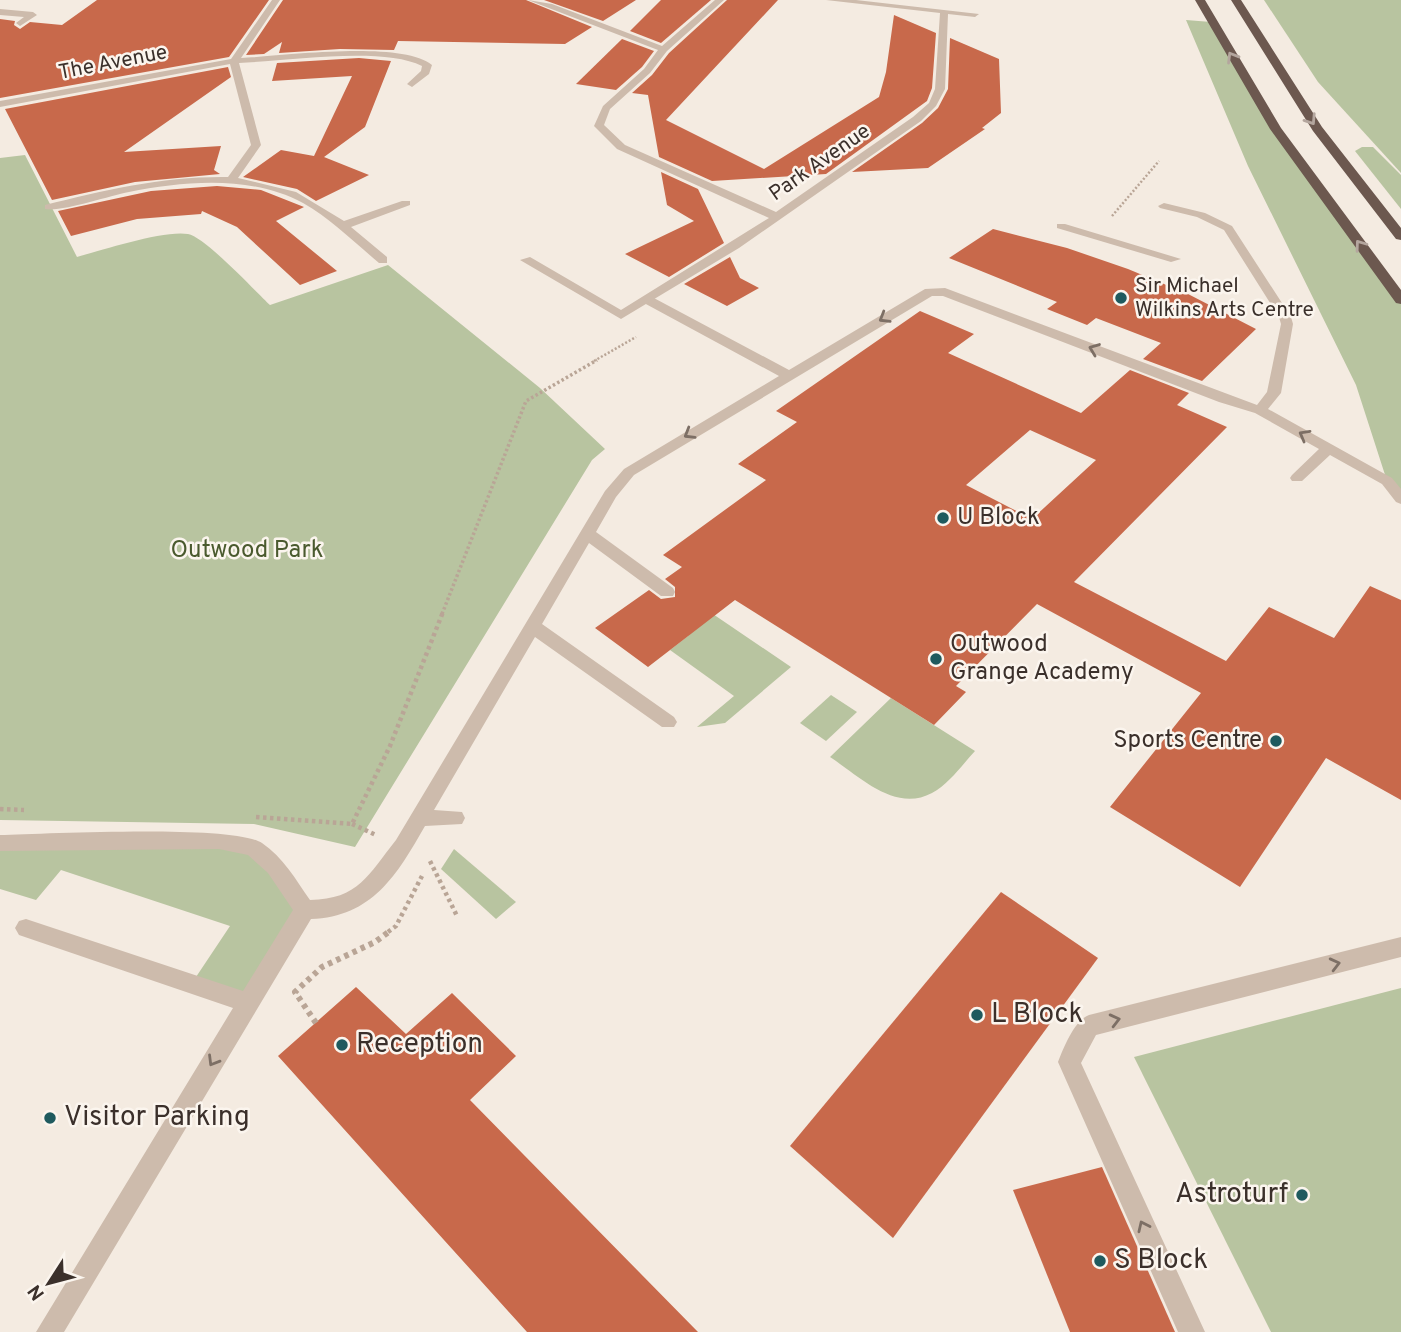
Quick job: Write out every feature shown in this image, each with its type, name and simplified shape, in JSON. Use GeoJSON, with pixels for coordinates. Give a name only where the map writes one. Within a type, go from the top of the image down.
{"type":"FeatureCollection","features":[{"type":"Feature","properties":{"kind":"highway"},"geometry":{"type":"LineString","coordinates":[[1200,0],[1210,22],[1276,129],[1401,300]]}},
{"type":"Feature","properties":{"kind":"highway"},"geometry":{"type":"LineString","coordinates":[[1236,0],[1317,129],[1401,236]]}},
{"type":"Feature","properties":{"kind":"street"},"geometry":{"type":"LineString","coordinates":[[231,181],[256,145],[234,61],[276,0]]}},
{"type":"Feature","properties":{"kind":"street"},"geometry":{"type":"LineString","coordinates":[[533,0],[563,9],[633,40],[664,50]]}},
{"type":"Feature","properties":{"kind":"street"},"geometry":{"type":"LineString","coordinates":[[720,0],[664,50],[646,71],[606,108],[599,126],[621,147],[777,217]]}},
{"type":"Feature","properties":{"kind":"street"},"geometry":{"type":"LineString","coordinates":[[830,0],[975,15]]}},
{"type":"Feature","properties":{"kind":"street"},"geometry":{"type":"LineString","coordinates":[[0,12],[33,15],[20,23]]}},
{"type":"Feature","properties":{"kind":"street","name":"Park Avenue"},"geometry":{"type":"LineString","coordinates":[[621,315],[777,217],[917,119],[933,104],[940,89],[944,13]]}},
{"type":"Feature","properties":{"kind":"street","name":"The Avenue"},"geometry":{"type":"LineString","coordinates":[[0,104],[208,64],[368,54],[411,57],[427,65],[426,72],[412,84]]}},
{"type":"Feature","properties":{"kind":"street"},"geometry":{"type":"LineString","coordinates":[[49,207],[89,197],[183,182],[231,181],[266,186],[293,194],[342,226],[383,260]]}},
{"type":"Feature","properties":{"kind":"street"},"geometry":{"type":"LineString","coordinates":[[82,184],[89,197]]}},
{"type":"Feature","properties":{"kind":"street"},"geometry":{"type":"LineString","coordinates":[[342,226],[406,202]]}},
{"type":"Feature","properties":{"kind":"street"},"geometry":{"type":"LineString","coordinates":[[1164,205],[1209,218],[1228,228],[1285,317],[1287,324],[1274,393],[1260,410]]}},
{"type":"Feature","properties":{"kind":"street"},"geometry":{"type":"LineString","coordinates":[[1061,226],[1133,243],[1175,259]]}},
{"type":"Feature","properties":{"kind":"street"},"geometry":{"type":"LineString","coordinates":[[526,260],[621,315]]}},
{"type":"Feature","properties":{"kind":"street"},"geometry":{"type":"LineString","coordinates":[[304,910],[337,908],[353,902],[369,889],[421,818],[586,533],[610,494],[629,472],[929,292],[945,292],[1224,399],[1260,410],[1387,481],[1401,499]]}},
{"type":"Feature","properties":{"kind":"street"},"geometry":{"type":"LineString","coordinates":[[648,300],[787,375]]}},
{"type":"Feature","properties":{"kind":"street"},"geometry":{"type":"LineString","coordinates":[[1297,478],[1328,449]]}},
{"type":"Feature","properties":{"kind":"street"},"geometry":{"type":"LineString","coordinates":[[586,533],[667,592]]}},
{"type":"Feature","properties":{"kind":"street"},"geometry":{"type":"LineString","coordinates":[[532,626],[668,722]]}},
{"type":"Feature","properties":{"kind":"street"},"geometry":{"type":"LineString","coordinates":[[421,818],[455,818]]}},
{"type":"Feature","properties":{"kind":"street"},"geometry":{"type":"LineString","coordinates":[[0,843],[219,841],[254,848],[275,867],[304,910]]}},
{"type":"Feature","properties":{"kind":"street"},"geometry":{"type":"LineString","coordinates":[[49,1332],[304,910]]}},
{"type":"Feature","properties":{"kind":"street"},"geometry":{"type":"LineString","coordinates":[[26,928],[248,1003]]}},
{"type":"Feature","properties":{"kind":"street"},"geometry":{"type":"LineString","coordinates":[[1192,1332],[1069,1062],[1088,1026],[1401,947]]}},
{"type":"Feature","properties":{"kind":"path"},"geometry":{"type":"LineString","coordinates":[[1133,243],[1100,230],[1159,161]]}},
{"type":"Feature","properties":{"kind":"path"},"geometry":{"type":"LineString","coordinates":[[245,817],[352,824],[390,746],[526,401],[644,332],[621,315]]}},
{"type":"Feature","properties":{"kind":"path"},"geometry":{"type":"LineString","coordinates":[[0,810],[27,810]]}},
{"type":"Feature","properties":{"kind":"path"},"geometry":{"type":"LineString","coordinates":[[435,855],[429,863],[457,916]]}},
{"type":"Feature","properties":{"kind":"green space"},"geometry":{"type":"Polygon","coordinates":[[[1264,0],[1401,0],[1401,173],[1318,82],[1264,0]]]}},
{"type":"Feature","properties":{"kind":"green space"},"geometry":{"type":"Polygon","coordinates":[[[1186,20],[1211,22],[1276,129],[1401,300],[1401,499],[1387,481],[1356,385],[1248,166],[1186,20]]]}},
{"type":"Feature","properties":{"kind":"green space"},"geometry":{"type":"Polygon","coordinates":[[[1362,147],[1373,147],[1401,175],[1401,209],[1355,151],[1362,147]]]}},
{"type":"Feature","properties":{"kind":"green space","name":"Outwood Park"},"geometry":{"type":"Polygon","coordinates":[[[25,155],[77,257],[149,238],[188,234],[206,244],[270,305],[388,265],[540,388],[605,449],[592,460],[355,847],[254,824],[0,820],[0,158],[25,155]]]}},
{"type":"Feature","properties":{"kind":"green space"},"geometry":{"type":"Polygon","coordinates":[[[707,610],[791,667],[725,723],[697,727],[734,696],[670,650],[688,636],[707,610]]]}},
{"type":"Feature","properties":{"kind":"green space"},"geometry":{"type":"Polygon","coordinates":[[[831,695],[857,712],[826,741],[800,723],[831,695]]]}},
{"type":"Feature","properties":{"kind":"green space"},"geometry":{"type":"Polygon","coordinates":[[[891,698],[975,751],[944,785],[918,798],[905,798],[878,790],[830,757],[891,698]]]}},
{"type":"Feature","properties":{"kind":"green space"},"geometry":{"type":"Polygon","coordinates":[[[0,848],[254,848],[305,910],[248,1003],[192,983],[230,926],[61,870],[36,900],[0,889],[0,848]]]}},
{"type":"Feature","properties":{"kind":"green space"},"geometry":{"type":"Polygon","coordinates":[[[454,849],[516,902],[496,919],[441,869],[454,849]]]}},
{"type":"Feature","properties":{"kind":"green space","name":"Astroturf"},"geometry":{"type":"Polygon","coordinates":[[[1401,988],[1401,1332],[1271,1332],[1134,1057],[1401,988]]]}},
{"type":"Feature","properties":{"kind":"building"},"geometry":{"type":"Polygon","coordinates":[[[97,0],[269,0],[229,57],[0,98],[0,19],[15,21],[14,25],[20,29],[30,22],[62,25],[97,0]]]}},
{"type":"Feature","properties":{"kind":"building"},"geometry":{"type":"Polygon","coordinates":[[[283,0],[526,0],[592,27],[565,44],[398,41],[394,50],[340,49],[279,53],[282,42],[264,54],[246,55],[283,0]]]}},
{"type":"Feature","properties":{"kind":"building"},"geometry":{"type":"Polygon","coordinates":[[[544,0],[636,0],[603,21],[544,0]]]}},
{"type":"Feature","properties":{"kind":"building"},"geometry":{"type":"Polygon","coordinates":[[[661,0],[711,0],[661,43],[630,31],[661,0]]]}},
{"type":"Feature","properties":{"kind":"building"},"geometry":{"type":"Polygon","coordinates":[[[727,0],[778,0],[666,120],[764,169],[879,97],[886,72],[894,15],[936,33],[932,88],[927,101],[826,174],[712,181],[659,157],[648,95],[632,93],[652,75],[669,53],[727,0]]]}},
{"type":"Feature","properties":{"kind":"building"},"geometry":{"type":"Polygon","coordinates":[[[950,38],[999,59],[1001,113],[982,128],[985,129],[928,168],[852,172],[922,123],[938,108],[948,89],[950,38]]]}},
{"type":"Feature","properties":{"kind":"building"},"geometry":{"type":"Polygon","coordinates":[[[622,39],[654,51],[642,67],[616,90],[576,84],[622,39]]]}},
{"type":"Feature","properties":{"kind":"building"},"geometry":{"type":"Polygon","coordinates":[[[359,58],[391,61],[365,127],[324,157],[369,175],[316,201],[297,189],[243,177],[281,150],[314,156],[352,76],[272,81],[277,63],[359,58]]]}},
{"type":"Feature","properties":{"kind":"building"},"geometry":{"type":"Polygon","coordinates":[[[228,67],[231,77],[124,152],[221,146],[214,170],[220,174],[135,182],[52,200],[5,109],[228,67]]]}},
{"type":"Feature","properties":{"kind":"building"},"geometry":{"type":"Polygon","coordinates":[[[661,172],[698,189],[724,243],[669,277],[625,254],[694,221],[667,205],[661,172]]]}},
{"type":"Feature","properties":{"kind":"building"},"geometry":{"type":"Polygon","coordinates":[[[217,186],[261,190],[304,207],[276,221],[337,271],[300,285],[237,227],[202,211],[201,214],[137,219],[71,236],[58,211],[151,191],[217,186]]]}},
{"type":"Feature","properties":{"kind":"building","name":"Sir Michael Wilkins Arts Centre"},"geometry":{"type":"Polygon","coordinates":[[[993,229],[1067,248],[1128,269],[1188,294],[1256,329],[1202,381],[1143,359],[1161,343],[1096,318],[1087,325],[1047,309],[1057,302],[949,258],[993,229]]]}},
{"type":"Feature","properties":{"kind":"building"},"geometry":{"type":"Polygon","coordinates":[[[730,257],[740,278],[759,288],[727,306],[684,284],[730,257]]]}},
{"type":"Feature","properties":{"kind":"building","name":"U Block"},"geometry":{"type":"Polygon","coordinates":[[[920,311],[974,334],[948,353],[1081,413],[1130,370],[1189,393],[1177,405],[1227,427],[1074,582],[1226,661],[1269,607],[1334,638],[1370,586],[1401,600],[1401,800],[1326,758],[1240,887],[1110,807],[1201,693],[1037,604],[956,686],[966,692],[934,725],[735,600],[648,667],[595,628],[649,590],[661,599],[675,597],[675,587],[665,579],[682,567],[663,555],[766,480],[738,464],[797,422],[776,411],[920,311]],[[1030,430],[966,485],[1032,519],[1096,460],[1030,430]]]}},
{"type":"Feature","properties":{"kind":"building","name":"L Block"},"geometry":{"type":"Polygon","coordinates":[[[1001,892],[1098,958],[893,1238],[790,1146],[1001,892]]]}},
{"type":"Feature","properties":{"kind":"building"},"geometry":{"type":"Polygon","coordinates":[[[356,987],[406,1034],[452,993],[516,1056],[470,1100],[698,1332],[527,1332],[278,1056],[356,987]]]}},
{"type":"Feature","properties":{"kind":"building","name":"S Block"},"geometry":{"type":"Polygon","coordinates":[[[1102,1167],[1175,1332],[1070,1332],[1013,1190],[1102,1167]]]}},
{"type":"Feature","properties":{"kind":"place","name":"Sir Michael Wilkins Arts Centre"},"geometry":{"type":"Point","coordinates":[1121,298]}},
{"type":"Feature","properties":{"kind":"place","name":"U Block"},"geometry":{"type":"Point","coordinates":[943,518]}},
{"type":"Feature","properties":{"kind":"place","name":"Outwood Grange Academy"},"geometry":{"type":"Point","coordinates":[936,659]}},
{"type":"Feature","properties":{"kind":"place","name":"Sports Centre"},"geometry":{"type":"Point","coordinates":[1276,741]}},
{"type":"Feature","properties":{"kind":"place","name":"L Block"},"geometry":{"type":"Point","coordinates":[977,1015]}},
{"type":"Feature","properties":{"kind":"place","name":"Reception"},"geometry":{"type":"Point","coordinates":[342,1045]}},
{"type":"Feature","properties":{"kind":"place","name":"Visitor Parking"},"geometry":{"type":"Point","coordinates":[50,1118]}},
{"type":"Feature","properties":{"kind":"place","name":"Astroturf"},"geometry":{"type":"Point","coordinates":[1302,1195]}},
{"type":"Feature","properties":{"kind":"place","name":"S Block"},"geometry":{"type":"Point","coordinates":[1100,1261]}}]}
